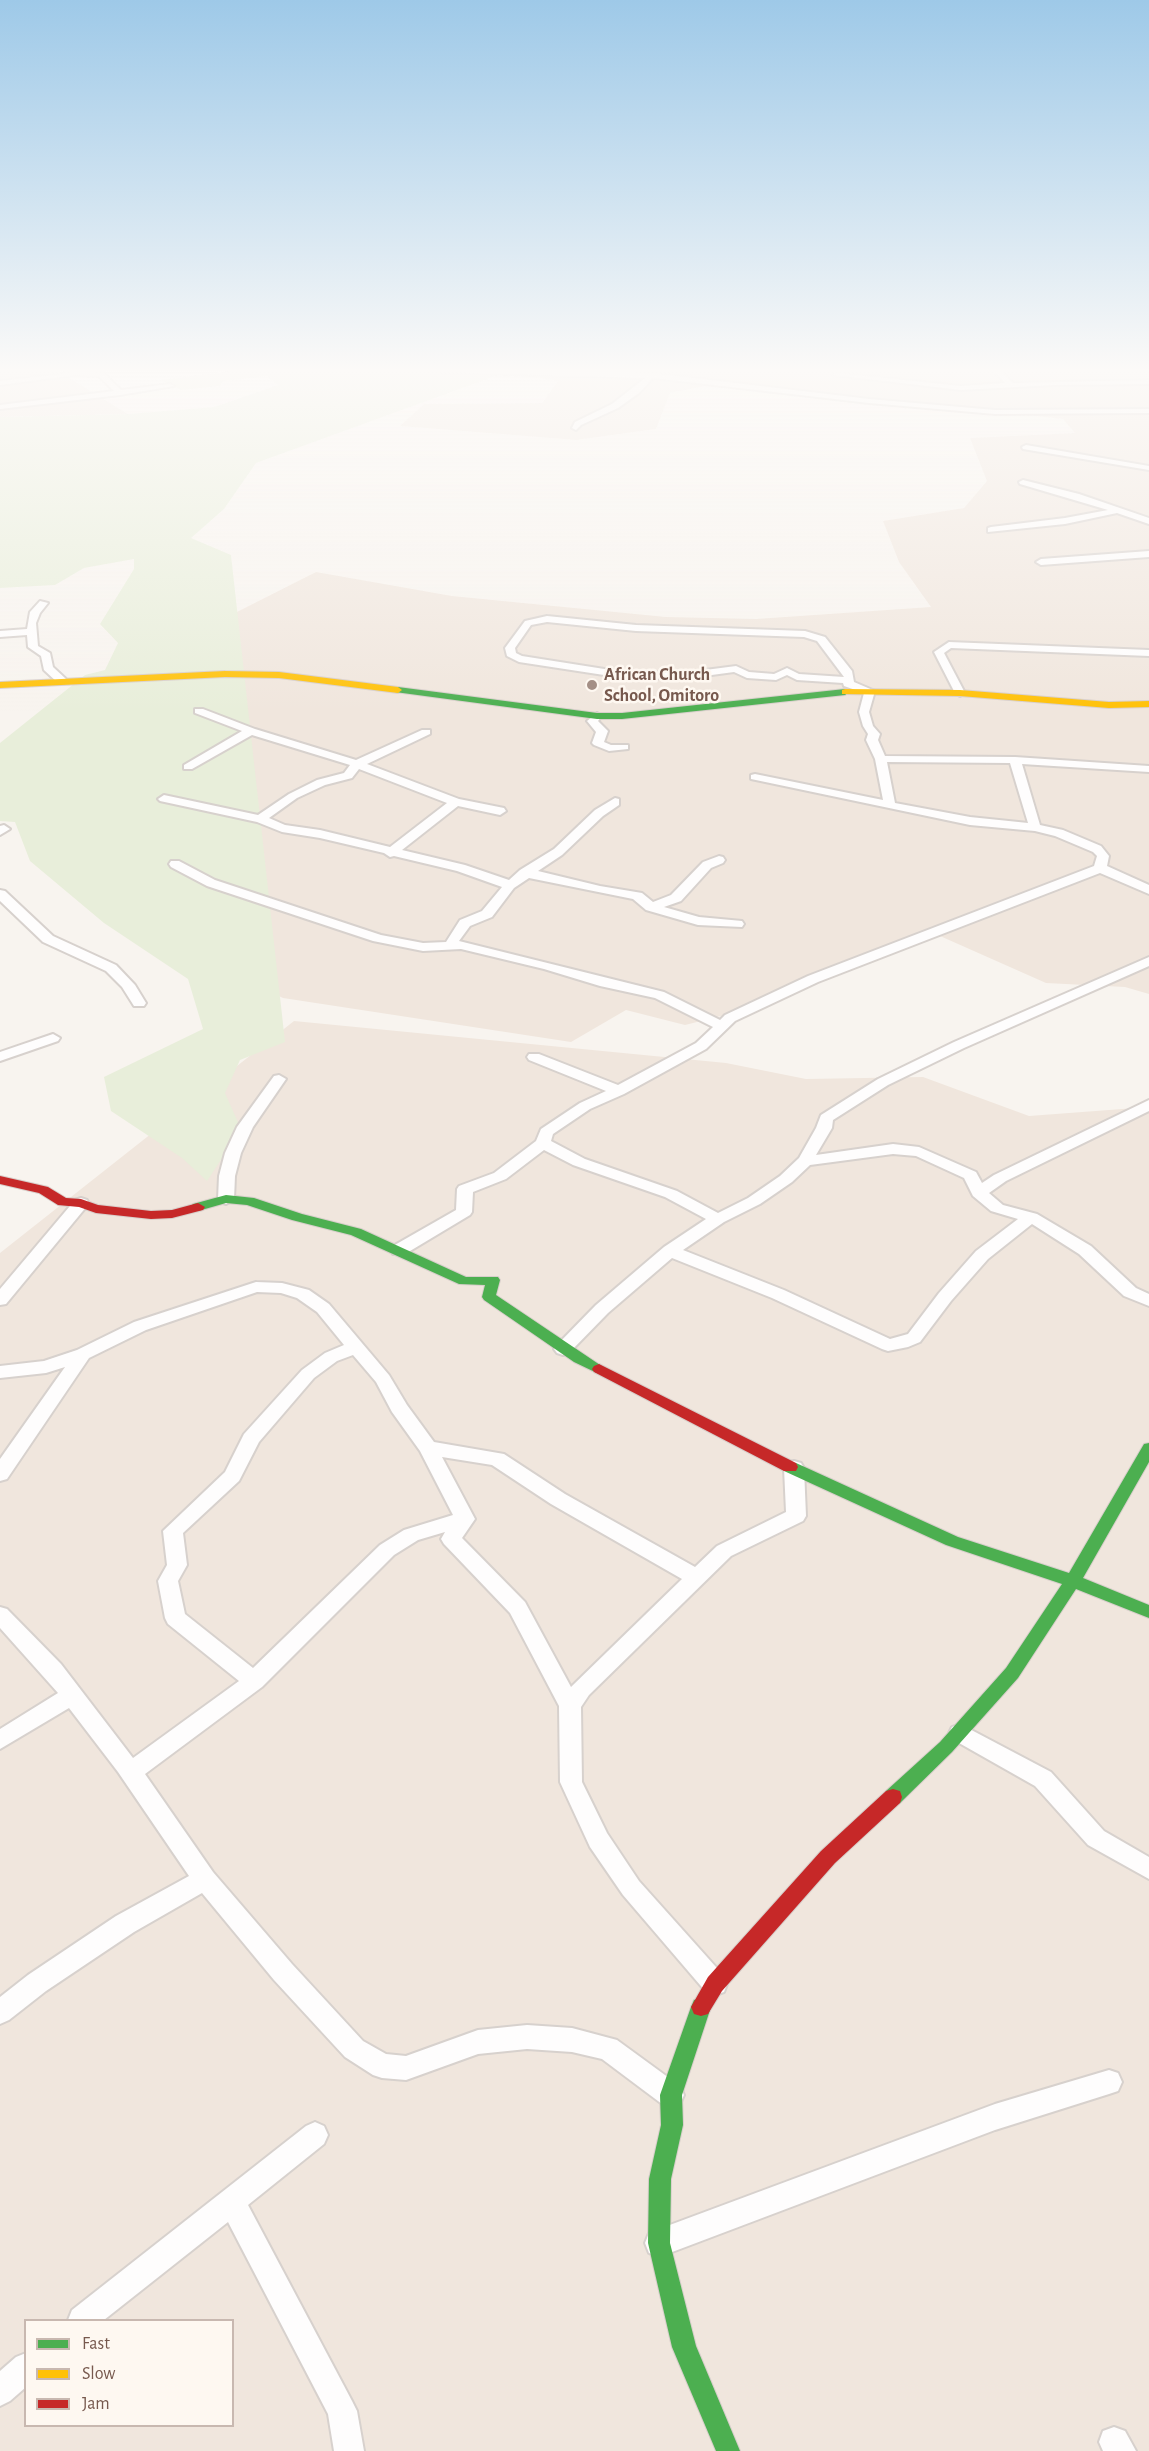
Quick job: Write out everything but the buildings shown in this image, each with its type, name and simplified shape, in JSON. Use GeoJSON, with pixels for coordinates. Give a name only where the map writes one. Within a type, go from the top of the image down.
{"type":"FeatureCollection","features":[{"type":"Feature","properties":{"kind":"street"},"geometry":{"type":"LineString","coordinates":[[1032,484],[1077,496],[1149,521]]}},
{"type":"Feature","properties":{"kind":"street"},"geometry":{"type":"LineString","coordinates":[[991,530],[1065,521],[1115,511]]}},
{"type":"Feature","properties":{"kind":"street"},"geometry":{"type":"LineString","coordinates":[[1041,562],[1149,554]]}},
{"type":"Feature","properties":{"kind":"street"},"geometry":{"type":"LineString","coordinates":[[43,603],[35,612],[31,623],[33,647],[46,655],[48,668],[62,681]]}},
{"type":"Feature","properties":{"kind":"street"},"geometry":{"type":"LineString","coordinates":[[850,680],[796,677],[787,671],[776,677],[747,675],[736,669],[682,676],[617,674],[519,659],[511,654],[510,648],[528,624],[547,619],[636,628],[805,634],[821,639],[847,671],[850,680],[848,684],[870,691]]}},
{"type":"Feature","properties":{"kind":"street"},"geometry":{"type":"LineString","coordinates":[[0,634],[32,632]]}},
{"type":"Feature","properties":{"kind":"street"},"geometry":{"type":"LineString","coordinates":[[960,693],[939,652],[949,645],[1149,653]]}},
{"type":"Feature","properties":{"kind":"street"},"geometry":{"type":"LineString","coordinates":[[0,685],[225,674],[279,675],[597,716],[622,716],[824,693],[870,691],[960,693],[1109,705],[1149,704]]}},
{"type":"Feature","properties":{"kind":"street"},"geometry":{"type":"LineString","coordinates":[[870,691],[864,712],[868,726],[874,734],[872,740],[881,759],[890,805]]}},
{"type":"Feature","properties":{"kind":"street"},"geometry":{"type":"LineString","coordinates":[[199,711],[251,731],[357,764],[456,801],[500,810]]}},
{"type":"Feature","properties":{"kind":"street"},"geometry":{"type":"LineString","coordinates":[[597,716],[592,721],[602,731],[598,743],[609,748],[624,747]]}},
{"type":"Feature","properties":{"kind":"street"},"geometry":{"type":"LineString","coordinates":[[188,767],[251,731]]}},
{"type":"Feature","properties":{"kind":"street"},"geometry":{"type":"LineString","coordinates":[[260,819],[292,796],[321,782],[348,776],[357,764],[426,732]]}},
{"type":"Feature","properties":{"kind":"street"},"geometry":{"type":"LineString","coordinates":[[881,759],[1015,760],[1149,769]]}},
{"type":"Feature","properties":{"kind":"street"},"geometry":{"type":"LineString","coordinates":[[1015,760],[1035,827]]}},
{"type":"Feature","properties":{"kind":"street"},"geometry":{"type":"LineString","coordinates":[[755,777],[970,821],[1035,827],[1070,837],[1097,849],[1102,856],[1100,868]]}},
{"type":"Feature","properties":{"kind":"street"},"geometry":{"type":"LineString","coordinates":[[164,799],[260,819],[282,828],[320,834],[461,868],[510,885]]}},
{"type":"Feature","properties":{"kind":"street"},"geometry":{"type":"LineString","coordinates":[[390,852],[456,801]]}},
{"type":"Feature","properties":{"kind":"street"},"geometry":{"type":"LineString","coordinates":[[450,945],[465,923],[487,914],[510,885],[524,873],[558,852],[599,813],[615,802]]}},
{"type":"Feature","properties":{"kind":"street"},"geometry":{"type":"LineString","coordinates":[[651,906],[676,898],[707,865],[719,860]]}},
{"type":"Feature","properties":{"kind":"street"},"geometry":{"type":"LineString","coordinates":[[175,864],[211,883],[378,938],[423,947],[461,945],[548,966],[604,983],[659,995],[722,1026]]}},
{"type":"Feature","properties":{"kind":"street"},"geometry":{"type":"LineString","coordinates":[[399,1250],[464,1212],[465,1189],[500,1176],[543,1143],[546,1132],[585,1106],[619,1091],[700,1046],[730,1018],[813,979],[1100,868],[1149,890]]}},
{"type":"Feature","properties":{"kind":"street"},"geometry":{"type":"LineString","coordinates":[[524,873],[637,896],[651,906],[698,921],[737,924]]}},
{"type":"Feature","properties":{"kind":"street"},"geometry":{"type":"LineString","coordinates":[[0,894],[48,939],[111,968],[128,985],[138,1003]]}},
{"type":"Feature","properties":{"kind":"street"},"geometry":{"type":"LineString","coordinates":[[563,1349],[602,1309],[670,1251],[718,1219],[754,1201],[786,1179],[805,1161],[824,1128],[826,1118],[883,1082],[1017,1018],[1149,961]]}},
{"type":"Feature","properties":{"kind":"street"},"geometry":{"type":"LineString","coordinates":[[0,1057],[53,1038]]}},
{"type":"Feature","properties":{"kind":"street"},"geometry":{"type":"LineString","coordinates":[[534,1057],[619,1091]]}},
{"type":"Feature","properties":{"kind":"street"},"geometry":{"type":"LineString","coordinates":[[226,1199],[227,1176],[233,1153],[245,1127],[279,1080]]}},
{"type":"Feature","properties":{"kind":"street"},"geometry":{"type":"LineString","coordinates":[[979,1193],[1000,1178],[1149,1105]]}},
{"type":"Feature","properties":{"kind":"street"},"geometry":{"type":"LineString","coordinates":[[543,1143],[579,1162],[671,1194],[718,1219]]}},
{"type":"Feature","properties":{"kind":"street"},"geometry":{"type":"LineString","coordinates":[[813,1145],[833,1159]]}},
{"type":"Feature","properties":{"kind":"street"},"geometry":{"type":"LineString","coordinates":[[805,1161],[833,1159],[893,1149],[919,1152],[970,1175],[979,1193],[997,1208],[1031,1217],[1085,1250],[1131,1292],[1149,1301]]}},
{"type":"Feature","properties":{"kind":"street"},"geometry":{"type":"LineString","coordinates":[[0,1180],[43,1190],[63,1202],[81,1203],[96,1209],[161,1215],[226,1199],[249,1201],[297,1217],[356,1232],[464,1281],[493,1280],[489,1297],[563,1349],[794,1468],[952,1541],[1073,1581],[1149,1612]]}},
{"type":"Feature","properties":{"kind":"street"},"geometry":{"type":"LineString","coordinates":[[0,1300],[81,1203]]}},
{"type":"Feature","properties":{"kind":"street"},"geometry":{"type":"LineString","coordinates":[[670,1251],[778,1294],[888,1345],[914,1338],[945,1297],[982,1255],[1031,1217]]}},
{"type":"Feature","properties":{"kind":"street"},"geometry":{"type":"LineString","coordinates":[[0,1372],[46,1367],[83,1354],[140,1326],[256,1287],[282,1288],[303,1294],[323,1308],[383,1379],[399,1408],[428,1448],[465,1519]]}},
{"type":"Feature","properties":{"kind":"street"},"geometry":{"type":"LineString","coordinates":[[254,1681],[175,1618],[168,1581],[177,1565],[173,1532],[232,1476],[251,1439],[308,1374],[331,1357],[355,1347]]}},
{"type":"Feature","properties":{"kind":"street"},"geometry":{"type":"LineString","coordinates":[[0,1474],[83,1354]]}},
{"type":"Feature","properties":{"kind":"street"},"geometry":{"type":"LineString","coordinates":[[428,1448],[497,1459],[558,1499],[696,1577]]}},
{"type":"Feature","properties":{"kind":"street"},"geometry":{"type":"LineString","coordinates":[[728,2451],[684,2347],[659,2243],[660,2179],[672,2125],[671,2095],[699,2011],[716,1984],[828,1857],[960,1733],[1012,1673],[1073,1581],[1149,1448]]}},
{"type":"Feature","properties":{"kind":"street"},"geometry":{"type":"LineString","coordinates":[[570,1706],[581,1689],[724,1551],[796,1516],[794,1468]]}},
{"type":"Feature","properties":{"kind":"street"},"geometry":{"type":"LineString","coordinates":[[131,1772],[254,1681],[387,1550],[411,1535],[465,1519]]}},
{"type":"Feature","properties":{"kind":"street"},"geometry":{"type":"LineString","coordinates":[[465,1519],[451,1539],[518,1608],[570,1706],[571,1782],[598,1840],[631,1888],[716,1984]]}},
{"type":"Feature","properties":{"kind":"street"},"geometry":{"type":"LineString","coordinates":[[0,1614],[53,1670],[131,1772],[205,1879],[284,1972],[354,2049],[382,2066],[406,2068],[478,2042],[527,2037],[572,2040],[608,2048],[671,2095]]}},
{"type":"Feature","properties":{"kind":"street"},"geometry":{"type":"LineString","coordinates":[[0,1740],[72,1695]]}},
{"type":"Feature","properties":{"kind":"street"},"geometry":{"type":"LineString","coordinates":[[960,1733],[1043,1779],[1096,1838],[1149,1869]]}},
{"type":"Feature","properties":{"kind":"street"},"geometry":{"type":"LineString","coordinates":[[0,2012],[37,1983],[125,1924],[205,1879]]}},
{"type":"Feature","properties":{"kind":"street"},"geometry":{"type":"LineString","coordinates":[[659,2243],[995,2117],[1109,2082]]}},
{"type":"Feature","properties":{"kind":"street"},"geometry":{"type":"LineString","coordinates":[[83,2319],[315,2135]]}},
{"type":"Feature","properties":{"kind":"street"},"geometry":{"type":"LineString","coordinates":[[232,2202],[342,2411],[349,2451]]}},
{"type":"Feature","properties":{"kind":"street"},"geometry":{"type":"LineString","coordinates":[[0,2391],[24,2369]]}},
{"type":"Feature","properties":{"kind":"shaded area"},"geometry":{"type":"Polygon","coordinates":[[[984,484],[1149,484],[1149,994],[1125,987],[1046,983],[940,936],[749,1009],[685,1025],[626,1010],[571,1042],[283,998],[244,980],[225,618],[316,572],[452,596],[666,617],[756,619],[931,607],[899,562],[883,521],[964,508],[984,484]]]}},
{"type":"Feature","properties":{"kind":"shaded area"},"geometry":{"type":"Polygon","coordinates":[[[294,1021],[726,1063],[806,1079],[923,1077],[1029,1116],[1149,1107],[1149,2451],[0,2451],[0,1253],[294,1021]]]}},
{"type":"Feature","properties":{"kind":"green space"},"geometry":{"type":"Polygon","coordinates":[[[0,484],[241,484],[224,509],[191,538],[231,555],[285,1042],[240,1060],[225,1093],[241,1129],[207,1181],[182,1158],[111,1111],[104,1077],[203,1029],[188,979],[104,923],[30,861],[15,822],[0,821],[0,743],[85,675],[105,670],[118,643],[100,624],[134,569],[134,559],[84,568],[55,585],[0,588],[0,484]]]}},
{"type":"Feature","properties":{"kind":"traffic: fast"},"geometry":{"type":"LineString","coordinates":[[398,690],[597,716],[622,716],[845,692]]}},
{"type":"Feature","properties":{"kind":"traffic: fast"},"geometry":{"type":"LineString","coordinates":[[198,1207],[226,1199],[249,1201],[297,1217],[356,1232],[464,1281],[493,1280],[489,1297],[579,1359],[599,1369]]}},
{"type":"Feature","properties":{"kind":"traffic: fast"},"geometry":{"type":"LineString","coordinates":[[893,1797],[946,1747],[1012,1673],[1073,1581],[1149,1448]]}},
{"type":"Feature","properties":{"kind":"traffic: fast"},"geometry":{"type":"LineString","coordinates":[[790,1467],[952,1541],[1073,1581],[1149,1612]]}},
{"type":"Feature","properties":{"kind":"traffic: fast"},"geometry":{"type":"LineString","coordinates":[[701,2007],[671,2095],[672,2125],[660,2179],[659,2243],[684,2347],[728,2451]]}},
{"type":"Feature","properties":{"kind":"traffic: slow"},"geometry":{"type":"LineString","coordinates":[[0,685],[225,674],[279,675],[398,690]]}},
{"type":"Feature","properties":{"kind":"traffic: slow"},"geometry":{"type":"LineString","coordinates":[[845,692],[960,693],[1109,705],[1149,704]]}},
{"type":"Feature","properties":{"kind":"traffic: jam"},"geometry":{"type":"LineString","coordinates":[[0,1180],[43,1190],[63,1202],[81,1203],[96,1209],[151,1215],[172,1214],[198,1207]]}},
{"type":"Feature","properties":{"kind":"traffic: jam"},"geometry":{"type":"LineString","coordinates":[[599,1369],[790,1467]]}},
{"type":"Feature","properties":{"kind":"traffic: jam"},"geometry":{"type":"LineString","coordinates":[[701,2007],[715,1984],[828,1857],[893,1797]]}},
{"type":"Feature","properties":{"kind":"place","name":"African Church School, Omitoro"},"geometry":{"type":"Point","coordinates":[592,685]}}]}
